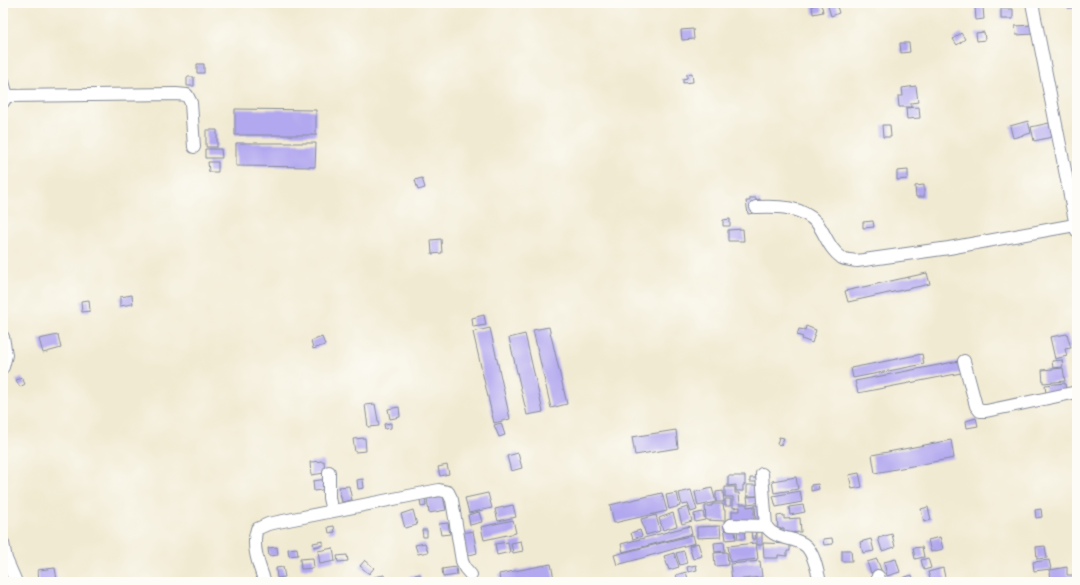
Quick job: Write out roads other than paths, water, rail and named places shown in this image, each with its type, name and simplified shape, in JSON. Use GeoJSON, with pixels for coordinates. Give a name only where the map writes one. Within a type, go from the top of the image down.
{"type":"FeatureCollection","features":[{"type":"Feature","properties":{"kind":"street"},"geometry":{"type":"LineString","coordinates":[[756,206],[780,206],[802,212],[816,222],[831,248],[843,258],[857,261],[1076,229],[1032,3]]}},
{"type":"Feature","properties":{"kind":"street"},"geometry":{"type":"LineString","coordinates":[[3,82],[5,99],[176,94],[187,95],[191,103],[194,147]]}},
{"type":"Feature","properties":{"kind":"street"},"geometry":{"type":"LineString","coordinates":[[3,337],[6,355],[3,367]]}},
{"type":"Feature","properties":{"kind":"street"},"geometry":{"type":"LineString","coordinates":[[964,361],[976,406],[980,411],[1077,392]]}},
{"type":"Feature","properties":{"kind":"street"},"geometry":{"type":"LineString","coordinates":[[329,472],[329,498],[332,511]]}},
{"type":"Feature","properties":{"kind":"street"},"geometry":{"type":"LineString","coordinates":[[762,474],[766,526],[772,534],[794,540],[807,546],[815,564],[820,582]]}},
{"type":"Feature","properties":{"kind":"street"},"geometry":{"type":"LineString","coordinates":[[265,582],[257,557],[255,535],[258,529],[268,524],[439,490],[448,492],[452,500],[462,561],[465,568],[471,575]]}},
{"type":"Feature","properties":{"kind":"street"},"geometry":{"type":"LineString","coordinates":[[730,525],[766,526]]}},
{"type":"Feature","properties":{"kind":"street"},"geometry":{"type":"LineString","coordinates":[[3,543],[6,559],[16,582]]}}]}
